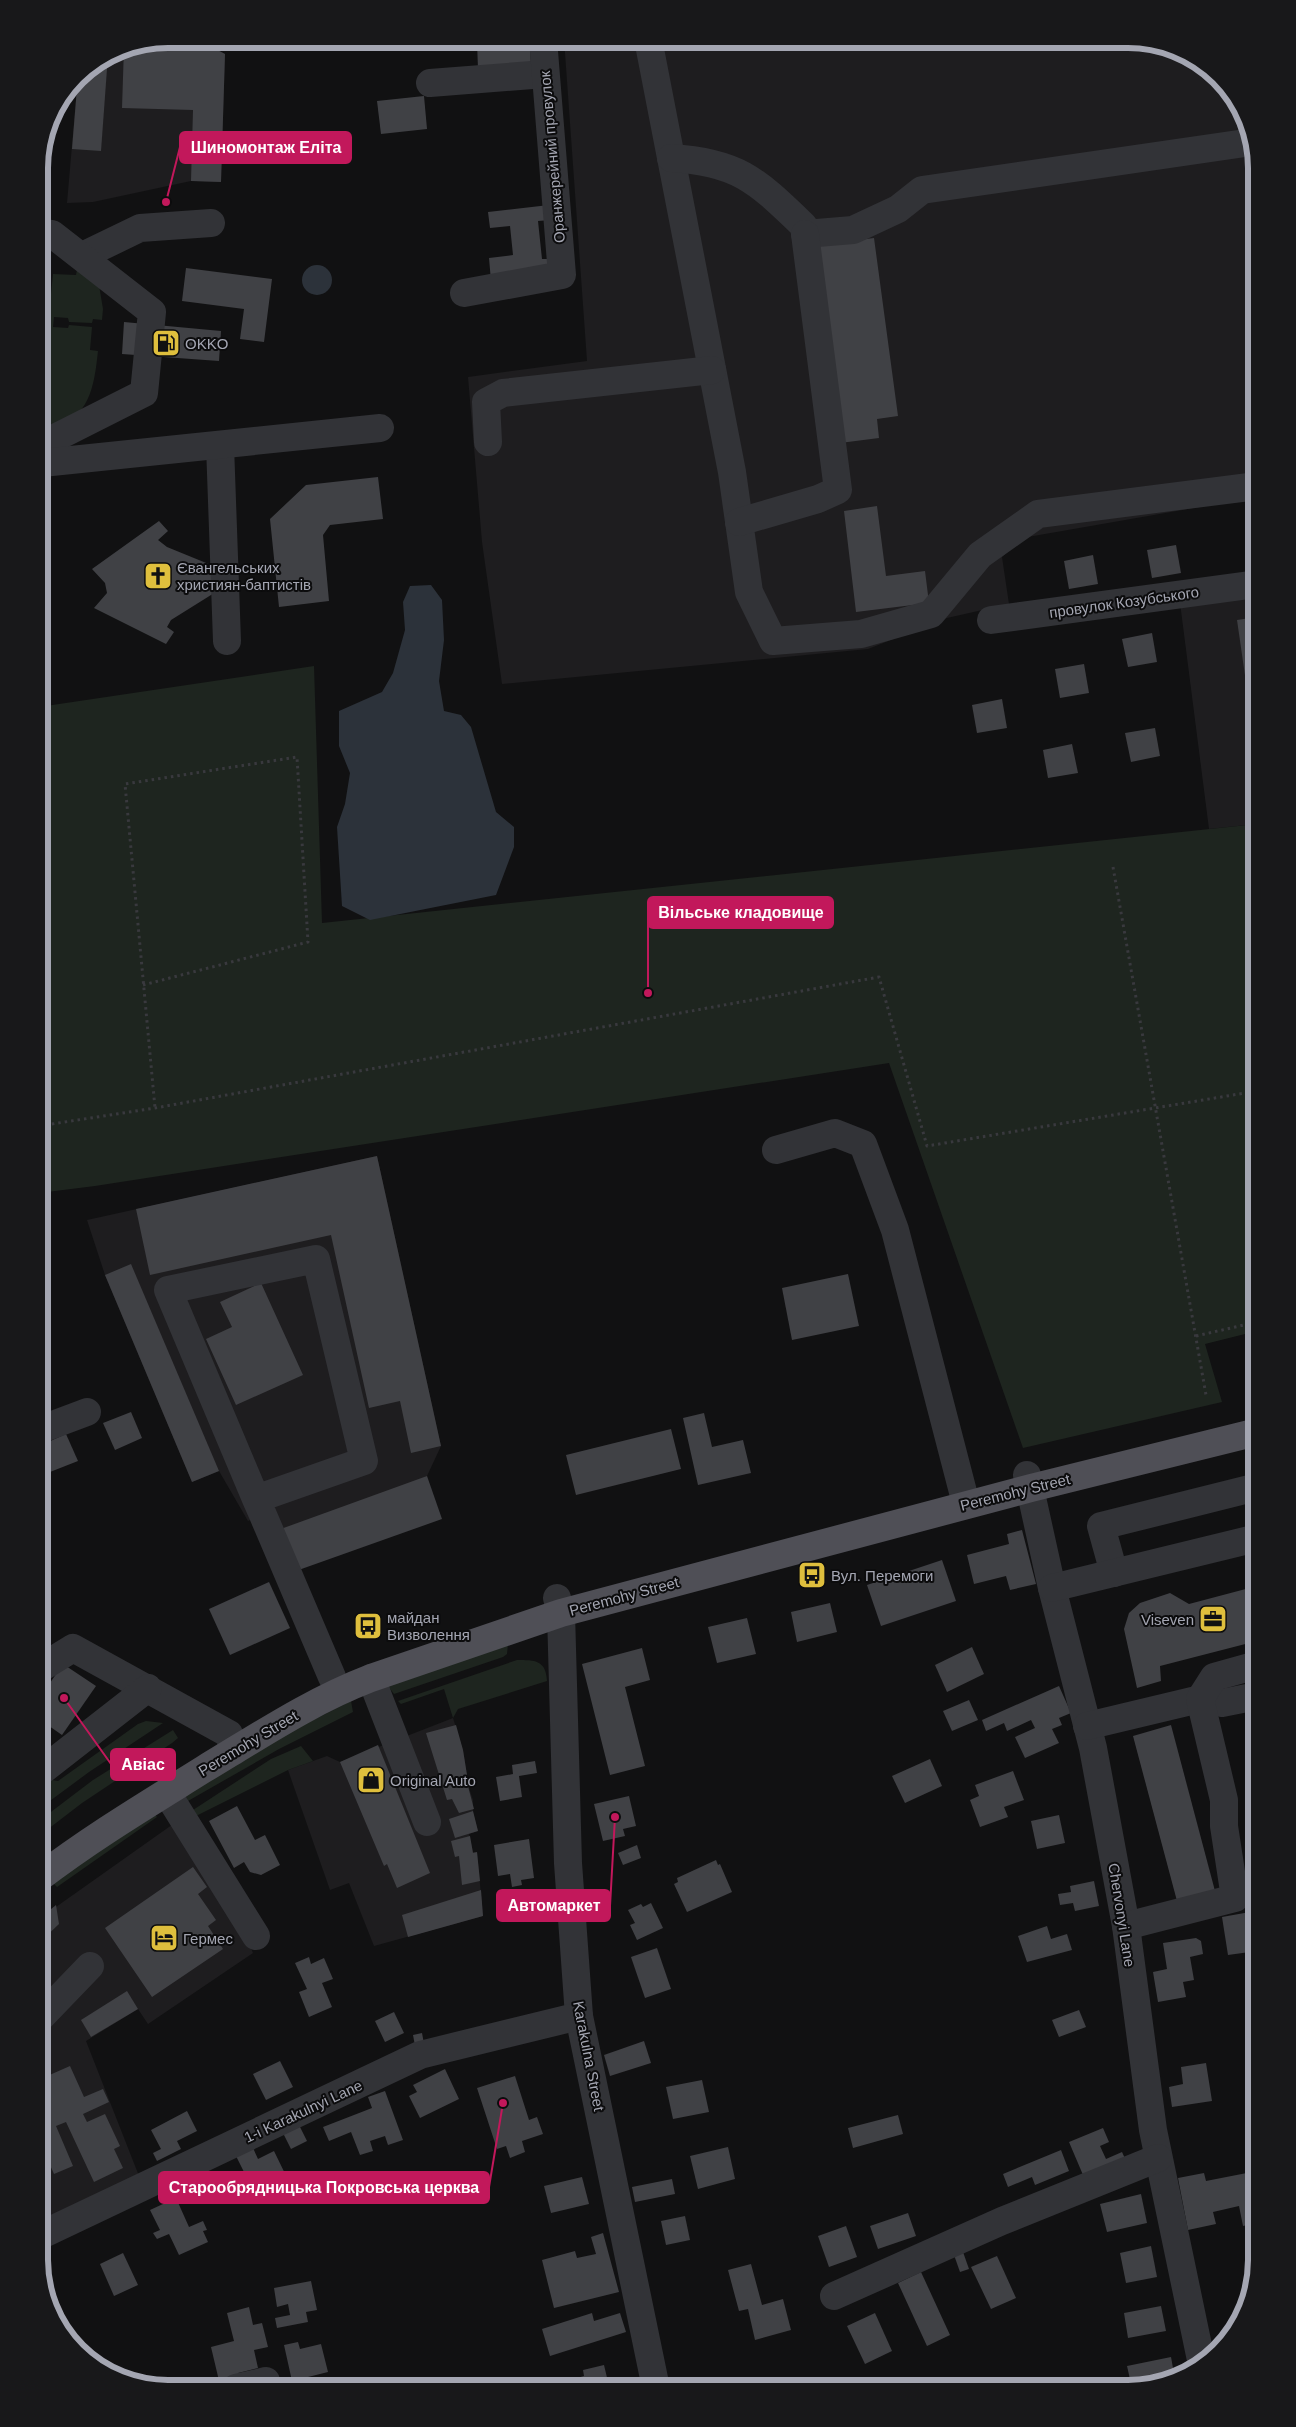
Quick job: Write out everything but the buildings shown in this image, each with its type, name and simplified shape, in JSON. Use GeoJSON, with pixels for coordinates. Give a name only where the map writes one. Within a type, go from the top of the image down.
{"type":"FeatureCollection","features":[{"type":"Feature","properties":{"kind":"main road","name":"Peremohy Street"},"geometry":{"type":"LineString","coordinates":[[47,1853],[148,1784],[232,1742],[297,1713],[340,1690],[559,1605],[1029,1481],[1248,1420]]}},
{"type":"Feature","properties":{"kind":"main road","name":"Peremohy Street"},"geometry":{"type":"LineString","coordinates":[[47,1871],[64,1858],[167,1792],[283,1700],[378,1658],[559,1605],[963,1492],[1029,1481],[1248,1434]]}},
{"type":"Feature","properties":{"kind":"street","name":"Оранжерейний провулок"},"geometry":{"type":"LineString","coordinates":[[464,293],[562,276],[544,48]]}},
{"type":"Feature","properties":{"kind":"street"},"geometry":{"type":"LineString","coordinates":[[650,48],[732,472],[749,592],[773,641],[861,634],[931,614],[980,555],[1038,514],[1248,487]]}},
{"type":"Feature","properties":{"kind":"street"},"geometry":{"type":"LineString","coordinates":[[430,83],[545,74]]}},
{"type":"Feature","properties":{"kind":"street"},"geometry":{"type":"LineString","coordinates":[[805,234],[853,230],[898,209],[922,190],[1246,143]]}},
{"type":"Feature","properties":{"kind":"street"},"geometry":{"type":"LineString","coordinates":[[671,158],[720,164],[741,172],[768,192],[804,226],[838,490],[818,499],[739,522]]}},
{"type":"Feature","properties":{"kind":"street"},"geometry":{"type":"LineString","coordinates":[[82,256],[140,228],[211,223]]}},
{"type":"Feature","properties":{"kind":"street"},"geometry":{"type":"LineString","coordinates":[[48,233],[52,234],[82,256],[152,312],[144,393],[48,442]]}},
{"type":"Feature","properties":{"kind":"street"},"geometry":{"type":"LineString","coordinates":[[488,442],[486,402],[503,393],[712,370]]}},
{"type":"Feature","properties":{"kind":"street"},"geometry":{"type":"LineString","coordinates":[[48,462],[380,428]]}},
{"type":"Feature","properties":{"kind":"street"},"geometry":{"type":"LineString","coordinates":[[220,445],[227,641]]}},
{"type":"Feature","properties":{"kind":"street","name":"провулок Козубського"},"geometry":{"type":"LineString","coordinates":[[991,620],[1248,585]]}},
{"type":"Feature","properties":{"kind":"street"},"geometry":{"type":"LineString","coordinates":[[776,1150],[835,1133],[863,1144],[894,1230],[963,1492]]}},
{"type":"Feature","properties":{"kind":"street"},"geometry":{"type":"LineString","coordinates":[[256,1499],[364,1461],[316,1259],[168,1290],[256,1499],[332,1677]]}},
{"type":"Feature","properties":{"kind":"street"},"geometry":{"type":"LineString","coordinates":[[47,1427],[87,1412]]}},
{"type":"Feature","properties":{"kind":"street","name":"Chervonyi Lane"},"geometry":{"type":"LineString","coordinates":[[1029,1481],[1052,1588],[1087,1726],[1126,1926],[1158,2158],[1200,2356]]}},
{"type":"Feature","properties":{"kind":"street"},"geometry":{"type":"LineString","coordinates":[[1114,1573],[1101,1526],[1248,1489]]}},
{"type":"Feature","properties":{"kind":"street"},"geometry":{"type":"LineString","coordinates":[[1052,1588],[1248,1540]]}},
{"type":"Feature","properties":{"kind":"street","name":"Karakulna Street"},"geometry":{"type":"LineString","coordinates":[[559,1605],[568,1872],[579,2016],[654,2380]]}},
{"type":"Feature","properties":{"kind":"street"},"geometry":{"type":"LineString","coordinates":[[47,1664],[72,1648],[148,1688],[232,1742]]}},
{"type":"Feature","properties":{"kind":"street"},"geometry":{"type":"LineString","coordinates":[[1126,1926],[1235,1898],[1224,1826],[1224,1800],[1200,1699],[1214,1676],[1248,1667]]}},
{"type":"Feature","properties":{"kind":"street"},"geometry":{"type":"LineString","coordinates":[[371,1678],[427,1822]]}},
{"type":"Feature","properties":{"kind":"street"},"geometry":{"type":"LineString","coordinates":[[47,1760],[148,1688]]}},
{"type":"Feature","properties":{"kind":"street"},"geometry":{"type":"LineString","coordinates":[[1087,1726],[1200,1699],[1222,1703],[1248,1698]]}},
{"type":"Feature","properties":{"kind":"street"},"geometry":{"type":"LineString","coordinates":[[167,1792],[256,1936]]}},
{"type":"Feature","properties":{"kind":"street"},"geometry":{"type":"LineString","coordinates":[[47,2011],[90,1966]]}},
{"type":"Feature","properties":{"kind":"street","name":"1-i Karakulnyi Lane"},"geometry":{"type":"LineString","coordinates":[[47,2232],[420,2055],[579,2016]]}},
{"type":"Feature","properties":{"kind":"street"},"geometry":{"type":"LineString","coordinates":[[834,2296],[1002,2221],[1158,2158]]}},
{"type":"Feature","properties":{"kind":"path"},"geometry":{"type":"LineString","coordinates":[[144,985],[308,942],[297,757],[125,784],[155,1108]]}},
{"type":"Feature","properties":{"kind":"path"},"geometry":{"type":"LineString","coordinates":[[1113,867],[1206,1395]]}},
{"type":"Feature","properties":{"kind":"path"},"geometry":{"type":"LineString","coordinates":[[48,1125],[155,1108],[879,977],[927,1146],[1248,1093]]}},
{"type":"Feature","properties":{"kind":"path"},"geometry":{"type":"LineString","coordinates":[[1196,1336],[1248,1324]]}},
{"type":"Feature","properties":{"kind":"shaded area"},"geometry":{"type":"Polygon","coordinates":[[[160,48],[214,48],[225,54],[221,182],[191,181],[93,202],[67,203],[77,89],[88,77],[122,57],[144,50],[160,48]]]}},
{"type":"Feature","properties":{"kind":"shaded area"},"geometry":{"type":"Polygon","coordinates":[[[565,48],[1136,48],[1152,50],[1182,60],[1208,77],[1224,94],[1242,129],[1246,144],[1248,168],[1248,499],[1022,538],[1002,557],[1009,604],[947,618],[868,649],[502,684],[482,542],[468,377],[587,361],[565,48]]]}},
{"type":"Feature","properties":{"kind":"shaded area"},"geometry":{"type":"Polygon","coordinates":[[[317,265],[328,269],[332,280],[328,291],[317,295],[306,291],[302,280],[306,269],[317,265]]]}},
{"type":"Feature","properties":{"kind":"shaded area"},"geometry":{"type":"Polygon","coordinates":[[[77,270],[99,285],[103,309],[102,320],[93,319],[92,323],[69,322],[68,318],[54,317],[53,327],[68,328],[69,325],[92,327],[90,350],[98,351],[93,384],[90,395],[79,413],[70,419],[48,425],[48,323],[53,274],[76,275],[77,270]]]}},
{"type":"Feature","properties":{"kind":"shaded area"},"geometry":{"type":"Polygon","coordinates":[[[431,585],[442,600],[444,640],[439,681],[444,711],[461,715],[471,727],[496,812],[514,827],[514,847],[496,895],[370,920],[342,906],[337,827],[345,804],[350,773],[339,746],[339,711],[382,692],[393,673],[405,630],[403,602],[410,586],[431,585]]]}},
{"type":"Feature","properties":{"kind":"shaded area"},"geometry":{"type":"Polygon","coordinates":[[[1248,585],[1248,825],[1209,829],[1179,595],[1248,585]]]}},
{"type":"Feature","properties":{"kind":"shaded area"},"geometry":{"type":"Polygon","coordinates":[[[314,666],[322,923],[1248,825],[1248,1333],[1205,1344],[1222,1402],[1023,1448],[889,1063],[48,1192],[48,706],[314,666]]]}},
{"type":"Feature","properties":{"kind":"shaded area"},"geometry":{"type":"Polygon","coordinates":[[[377,1156],[441,1446],[427,1476],[293,1572],[271,1512],[248,1521],[219,1471],[192,1482],[105,1275],[87,1220],[377,1156]]]}},
{"type":"Feature","properties":{"kind":"shaded area"},"geometry":{"type":"Polygon","coordinates":[[[508,1644],[507,1654],[503,1657],[394,1694],[388,1686],[508,1644]]]}},
{"type":"Feature","properties":{"kind":"shaded area"},"geometry":{"type":"Polygon","coordinates":[[[517,1660],[534,1661],[542,1665],[547,1681],[458,1709],[453,1718],[444,1689],[401,1704],[398,1701],[517,1660]]]}},
{"type":"Feature","properties":{"kind":"shaded area"},"geometry":{"type":"Polygon","coordinates":[[[351,1701],[353,1712],[279,1749],[188,1801],[183,1792],[242,1756],[351,1701]]]}},
{"type":"Feature","properties":{"kind":"shaded area"},"geometry":{"type":"Polygon","coordinates":[[[453,1718],[463,1750],[467,1775],[465,1776],[473,1800],[473,1812],[478,1831],[469,1834],[473,1852],[477,1852],[483,1916],[374,1946],[349,1883],[330,1890],[288,1770],[327,1756],[340,1762],[453,1718]]]}},
{"type":"Feature","properties":{"kind":"shaded area"},"geometry":{"type":"Polygon","coordinates":[[[146,1721],[163,1723],[89,1772],[47,1803],[47,1783],[52,1780],[58,1781],[138,1724],[146,1721]]]}},
{"type":"Feature","properties":{"kind":"shaded area"},"geometry":{"type":"Polygon","coordinates":[[[173,1730],[178,1738],[82,1803],[47,1830],[47,1815],[93,1780],[173,1730]]]}},
{"type":"Feature","properties":{"kind":"shaded area"},"geometry":{"type":"Polygon","coordinates":[[[301,1746],[313,1761],[288,1770],[196,1816],[193,1810],[271,1759],[301,1746]]]}},
{"type":"Feature","properties":{"kind":"shaded area"},"geometry":{"type":"Polygon","coordinates":[[[193,1810],[253,1953],[148,2024],[138,2009],[86,2041],[139,2176],[47,2220],[47,1913],[193,1810]]]}},
{"type":"Feature","properties":{"kind":"shaded area"},"geometry":{"type":"Polygon","coordinates":[[[152,1811],[157,1817],[57,1887],[53,1883],[152,1811]]]}},
{"type":"Feature","properties":{"kind":"place","name":"Шиномонтаж Еліта"},"geometry":{"type":"Point","coordinates":[166,202]}},
{"type":"Feature","properties":{"kind":"place","name":"OKKO"},"geometry":{"type":"Point","coordinates":[166,343]}},
{"type":"Feature","properties":{"kind":"place","name":"Євангельських християн-баптистів"},"geometry":{"type":"Point","coordinates":[158,576]}},
{"type":"Feature","properties":{"kind":"place","name":"Вільське кладовище"},"geometry":{"type":"Point","coordinates":[648,993]}},
{"type":"Feature","properties":{"kind":"place","name":"Вул. Перемоги"},"geometry":{"type":"Point","coordinates":[812,1575]}},
{"type":"Feature","properties":{"kind":"place","name":"Viseven"},"geometry":{"type":"Point","coordinates":[1213,1619]}},
{"type":"Feature","properties":{"kind":"place","name":"майдан Визволення"},"geometry":{"type":"Point","coordinates":[368,1626]}},
{"type":"Feature","properties":{"kind":"place","name":"Авіас"},"geometry":{"type":"Point","coordinates":[64,1698]}},
{"type":"Feature","properties":{"kind":"place","name":"Original Auto"},"geometry":{"type":"Point","coordinates":[371,1780]}},
{"type":"Feature","properties":{"kind":"place","name":"Автомаркет"},"geometry":{"type":"Point","coordinates":[615,1817]}},
{"type":"Feature","properties":{"kind":"place","name":"Гермес"},"geometry":{"type":"Point","coordinates":[164,1938]}},
{"type":"Feature","properties":{"kind":"place","name":"Старообрядницька Покровська церква"},"geometry":{"type":"Point","coordinates":[503,2103]}}]}
